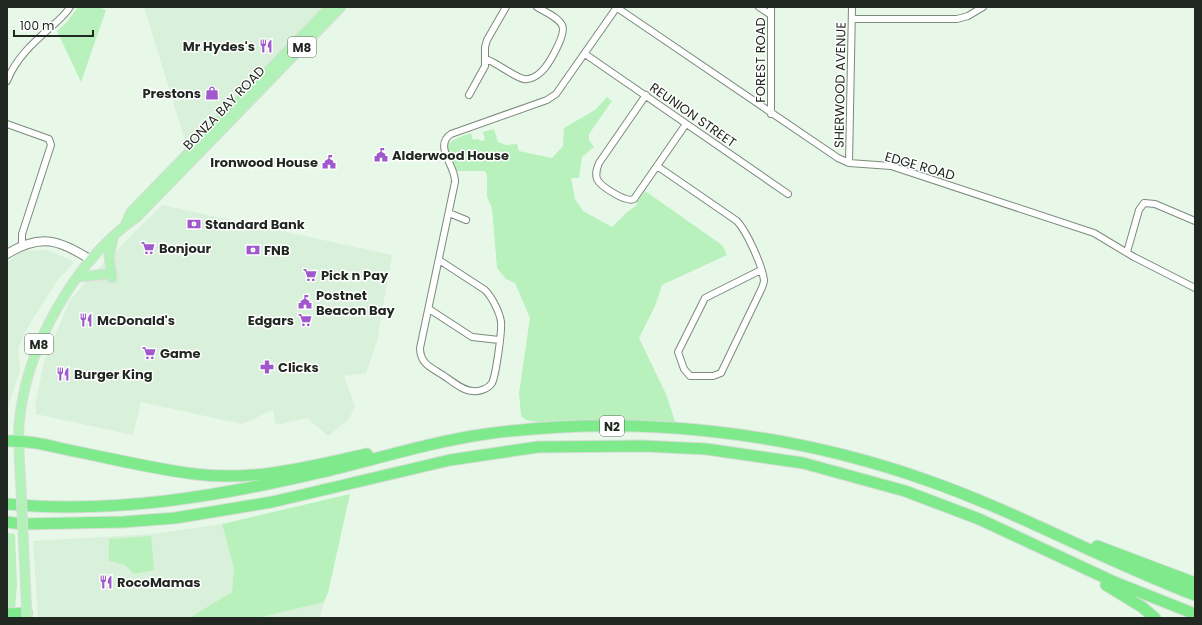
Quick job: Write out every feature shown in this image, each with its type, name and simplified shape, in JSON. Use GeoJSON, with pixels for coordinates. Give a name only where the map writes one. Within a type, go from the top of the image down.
{"type":"FeatureCollection","features":[{"type":"Feature","properties":{"kind":"highway","name":"N2"},"geometry":{"type":"LineString","coordinates":[[7,504],[72,507],[121,506],[220,494],[317,473],[413,448],[487,434],[587,426],[682,430],[743,436],[802,445],[874,462],[932,481],[1014,514],[1137,572],[1195,595]]}},
{"type":"Feature","properties":{"kind":"highway"},"geometry":{"type":"LineString","coordinates":[[7,441],[19,440],[172,471],[217,476],[254,475],[304,467],[387,450],[413,448]]}},
{"type":"Feature","properties":{"kind":"highway","name":"N2"},"geometry":{"type":"LineString","coordinates":[[7,523],[123,522],[175,518],[272,502],[416,467],[487,453],[538,446],[706,449],[764,456],[804,463],[864,478],[956,509],[1112,581],[1195,614]]}},
{"type":"Feature","properties":{"kind":"highway"},"geometry":{"type":"LineString","coordinates":[[956,509],[981,524],[1117,591],[1142,607],[1155,618]]}},
{"type":"Feature","properties":{"kind":"highway"},"geometry":{"type":"LineString","coordinates":[[1014,514],[1044,524],[1195,583]]}},
{"type":"Feature","properties":{"kind":"highway"},"geometry":{"type":"LineString","coordinates":[[7,614],[27,615]]}},
{"type":"Feature","properties":{"kind":"main road","name":"BONZA BAY ROAD"},"geometry":{"type":"LineString","coordinates":[[125,226],[131,212],[330,7]]}},
{"type":"Feature","properties":{"kind":"main road","name":"BONZA BAY ROAD"},"geometry":{"type":"LineString","coordinates":[[27,615],[19,425],[25,390],[34,356],[49,325],[91,260],[125,226],[137,217],[342,7]]}},
{"type":"Feature","properties":{"kind":"main road"},"geometry":{"type":"LineString","coordinates":[[79,277],[110,276],[109,256],[114,237]]}},
{"type":"Feature","properties":{"kind":"street"},"geometry":{"type":"LineString","coordinates":[[7,81],[13,68],[26,50],[62,18],[70,7]]}},
{"type":"Feature","properties":{"kind":"street"},"geometry":{"type":"LineString","coordinates":[[468,95],[484,70],[486,59],[485,47],[487,40],[506,7]]}},
{"type":"Feature","properties":{"kind":"street"},"geometry":{"type":"LineString","coordinates":[[486,59],[496,62],[522,79],[531,78],[543,70],[561,39],[563,29],[559,22],[537,7]]}},
{"type":"Feature","properties":{"kind":"street"},"geometry":{"type":"LineString","coordinates":[[439,260],[489,293],[501,320],[500,340],[491,384],[480,391],[467,390],[429,366],[422,359],[420,348],[449,213],[455,176],[445,151],[444,143],[452,134],[550,99],[560,91],[617,7]]}},
{"type":"Feature","properties":{"kind":"street","name":"EDGE ROAD"},"geometry":{"type":"LineString","coordinates":[[617,7],[771,114],[833,155],[849,163],[891,166],[1094,233],[1157,270],[1195,288]]}},
{"type":"Feature","properties":{"kind":"street"},"geometry":{"type":"LineString","coordinates":[[759,7],[771,15]]}},
{"type":"Feature","properties":{"kind":"street","name":"FOREST ROAD"},"geometry":{"type":"LineString","coordinates":[[771,7],[771,114]]}},
{"type":"Feature","properties":{"kind":"street","name":"SHERWOOD AVENUE"},"geometry":{"type":"LineString","coordinates":[[849,163],[852,7]]}},
{"type":"Feature","properties":{"kind":"street"},"geometry":{"type":"LineString","coordinates":[[852,19],[957,18],[968,16],[984,7]]}},
{"type":"Feature","properties":{"kind":"street","name":"REUNION STREET"},"geometry":{"type":"LineString","coordinates":[[585,54],[788,194]]}},
{"type":"Feature","properties":{"kind":"street"},"geometry":{"type":"LineString","coordinates":[[7,65],[13,68]]}},
{"type":"Feature","properties":{"kind":"street"},"geometry":{"type":"LineString","coordinates":[[646,95],[601,159],[596,176],[600,183],[623,199],[631,200],[686,124]]}},
{"type":"Feature","properties":{"kind":"street"},"geometry":{"type":"LineString","coordinates":[[7,124],[49,139],[51,145],[22,234],[22,246]]}},
{"type":"Feature","properties":{"kind":"street"},"geometry":{"type":"LineString","coordinates":[[657,166],[737,221],[745,232],[761,270],[764,280],[762,288],[721,373],[713,376],[690,376],[684,369],[678,352],[705,298],[761,270]]}},
{"type":"Feature","properties":{"kind":"street"},"geometry":{"type":"LineString","coordinates":[[1127,252],[1139,210],[1144,203],[1154,204],[1195,221]]}},
{"type":"Feature","properties":{"kind":"street"},"geometry":{"type":"LineString","coordinates":[[449,213],[466,220]]}},
{"type":"Feature","properties":{"kind":"street"},"geometry":{"type":"LineString","coordinates":[[7,254],[22,246],[34,243],[60,243],[69,246],[91,260]]}},
{"type":"Feature","properties":{"kind":"street"},"geometry":{"type":"LineString","coordinates":[[429,309],[472,337],[500,340]]}},
{"type":"Feature","properties":{"kind":"shaded area"},"geometry":{"type":"Polygon","coordinates":[[[144,7],[322,7],[187,147],[144,7]]]}},
{"type":"Feature","properties":{"kind":"shaded area"},"geometry":{"type":"Polygon","coordinates":[[[162,205],[392,255],[377,341],[366,373],[344,376],[355,406],[349,419],[328,436],[307,418],[276,425],[273,410],[242,424],[141,402],[133,435],[36,414],[35,405],[44,362],[70,300],[91,276],[162,205]]]}},
{"type":"Feature","properties":{"kind":"shaded area"},"geometry":{"type":"Polygon","coordinates":[[[48,250],[74,262],[57,281],[29,325],[18,348],[20,370],[7,410],[7,263],[22,251],[48,250]]]}},
{"type":"Feature","properties":{"kind":"shaded area"},"geometry":{"type":"Polygon","coordinates":[[[222,524],[234,568],[232,592],[192,616],[192,618],[38,618],[33,541],[153,534],[222,524]]]}},
{"type":"Feature","properties":{"kind":"shaded area"},"geometry":{"type":"Polygon","coordinates":[[[324,602],[320,618],[258,618],[324,602]]]}},
{"type":"Feature","properties":{"kind":"green space"},"geometry":{"type":"Polygon","coordinates":[[[78,7],[98,7],[106,10],[81,82],[57,31],[67,22],[78,7]]]}},
{"type":"Feature","properties":{"kind":"green space"},"geometry":{"type":"Polygon","coordinates":[[[607,97],[612,101],[589,134],[589,140],[594,147],[582,157],[579,178],[571,178],[575,199],[583,211],[612,227],[626,213],[637,205],[637,202],[645,191],[722,245],[727,255],[662,285],[655,306],[639,338],[666,394],[676,424],[549,424],[526,420],[521,416],[519,393],[530,318],[515,283],[506,279],[497,268],[492,208],[487,197],[487,176],[485,171],[456,171],[449,156],[448,146],[454,140],[471,133],[473,140],[477,139],[482,141],[485,140],[483,132],[494,129],[498,142],[506,145],[517,144],[519,151],[552,158],[563,146],[564,128],[595,110],[607,97]]]}},
{"type":"Feature","properties":{"kind":"green space"},"geometry":{"type":"Polygon","coordinates":[[[350,494],[328,593],[324,602],[258,618],[192,618],[192,616],[232,592],[234,568],[222,524],[350,494]]]}},
{"type":"Feature","properties":{"kind":"green space"},"geometry":{"type":"Polygon","coordinates":[[[7,533],[15,534],[17,584],[15,608],[7,611],[7,533]]]}},
{"type":"Feature","properties":{"kind":"green space"},"geometry":{"type":"Polygon","coordinates":[[[151,536],[154,570],[134,574],[125,565],[109,561],[109,539],[151,536]]]}},
{"type":"Feature","properties":{"kind":"place","name":"Mr Hydes's"},"geometry":{"type":"Point","coordinates":[266,46]}},
{"type":"Feature","properties":{"kind":"place","name":"Prestons"},"geometry":{"type":"Point","coordinates":[212,93]}},
{"type":"Feature","properties":{"kind":"place","name":"Alderwood House"},"geometry":{"type":"Point","coordinates":[381,155]}},
{"type":"Feature","properties":{"kind":"place","name":"Ironwood House"},"geometry":{"type":"Point","coordinates":[329,162]}},
{"type":"Feature","properties":{"kind":"place","name":"Standard Bank"},"geometry":{"type":"Point","coordinates":[194,224]}},
{"type":"Feature","properties":{"kind":"place","name":"Bonjour"},"geometry":{"type":"Point","coordinates":[148,248]}},
{"type":"Feature","properties":{"kind":"place","name":"FNB"},"geometry":{"type":"Point","coordinates":[253,250]}},
{"type":"Feature","properties":{"kind":"place","name":"Pick n Pay"},"geometry":{"type":"Point","coordinates":[310,275]}},
{"type":"Feature","properties":{"kind":"place","name":"Postnet Beacon Bay"},"geometry":{"type":"Point","coordinates":[305,302]}},
{"type":"Feature","properties":{"kind":"place","name":"McDonald's"},"geometry":{"type":"Point","coordinates":[86,320]}},
{"type":"Feature","properties":{"kind":"place","name":"Edgars"},"geometry":{"type":"Point","coordinates":[305,320]}},
{"type":"Feature","properties":{"kind":"place","name":"Game"},"geometry":{"type":"Point","coordinates":[149,353]}},
{"type":"Feature","properties":{"kind":"place","name":"Clicks"},"geometry":{"type":"Point","coordinates":[267,367]}},
{"type":"Feature","properties":{"kind":"place","name":"Burger King"},"geometry":{"type":"Point","coordinates":[63,374]}},
{"type":"Feature","properties":{"kind":"place","name":"RocoMamas"},"geometry":{"type":"Point","coordinates":[106,582]}}]}
